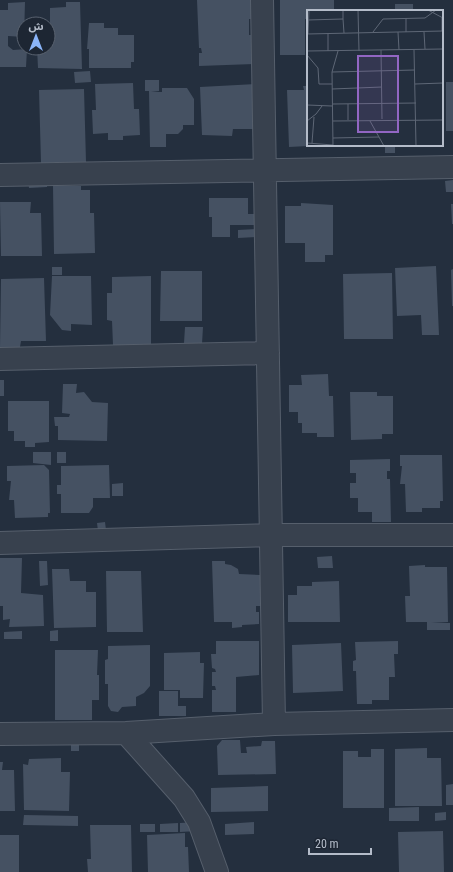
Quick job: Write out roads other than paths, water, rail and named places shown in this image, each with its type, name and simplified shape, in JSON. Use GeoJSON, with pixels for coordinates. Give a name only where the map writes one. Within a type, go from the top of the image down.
{"type":"FeatureCollection","features":[{"type":"Feature","properties":{"kind":"street"},"geometry":{"type":"LineString","coordinates":[[262,0],[274,724]]}},
{"type":"Feature","properties":{"kind":"street"},"geometry":{"type":"LineString","coordinates":[[0,175],[264,169],[453,167]]}},
{"type":"Feature","properties":{"kind":"street"},"geometry":{"type":"LineString","coordinates":[[0,359],[268,353]]}},
{"type":"Feature","properties":{"kind":"street"},"geometry":{"type":"LineString","coordinates":[[0,543],[271,535],[453,535]]}},
{"type":"Feature","properties":{"kind":"street"},"geometry":{"type":"LineString","coordinates":[[0,734],[126,732],[274,724],[453,720]]}},
{"type":"Feature","properties":{"kind":"street"},"geometry":{"type":"LineString","coordinates":[[126,732],[184,798],[199,822],[217,872]]}}]}
